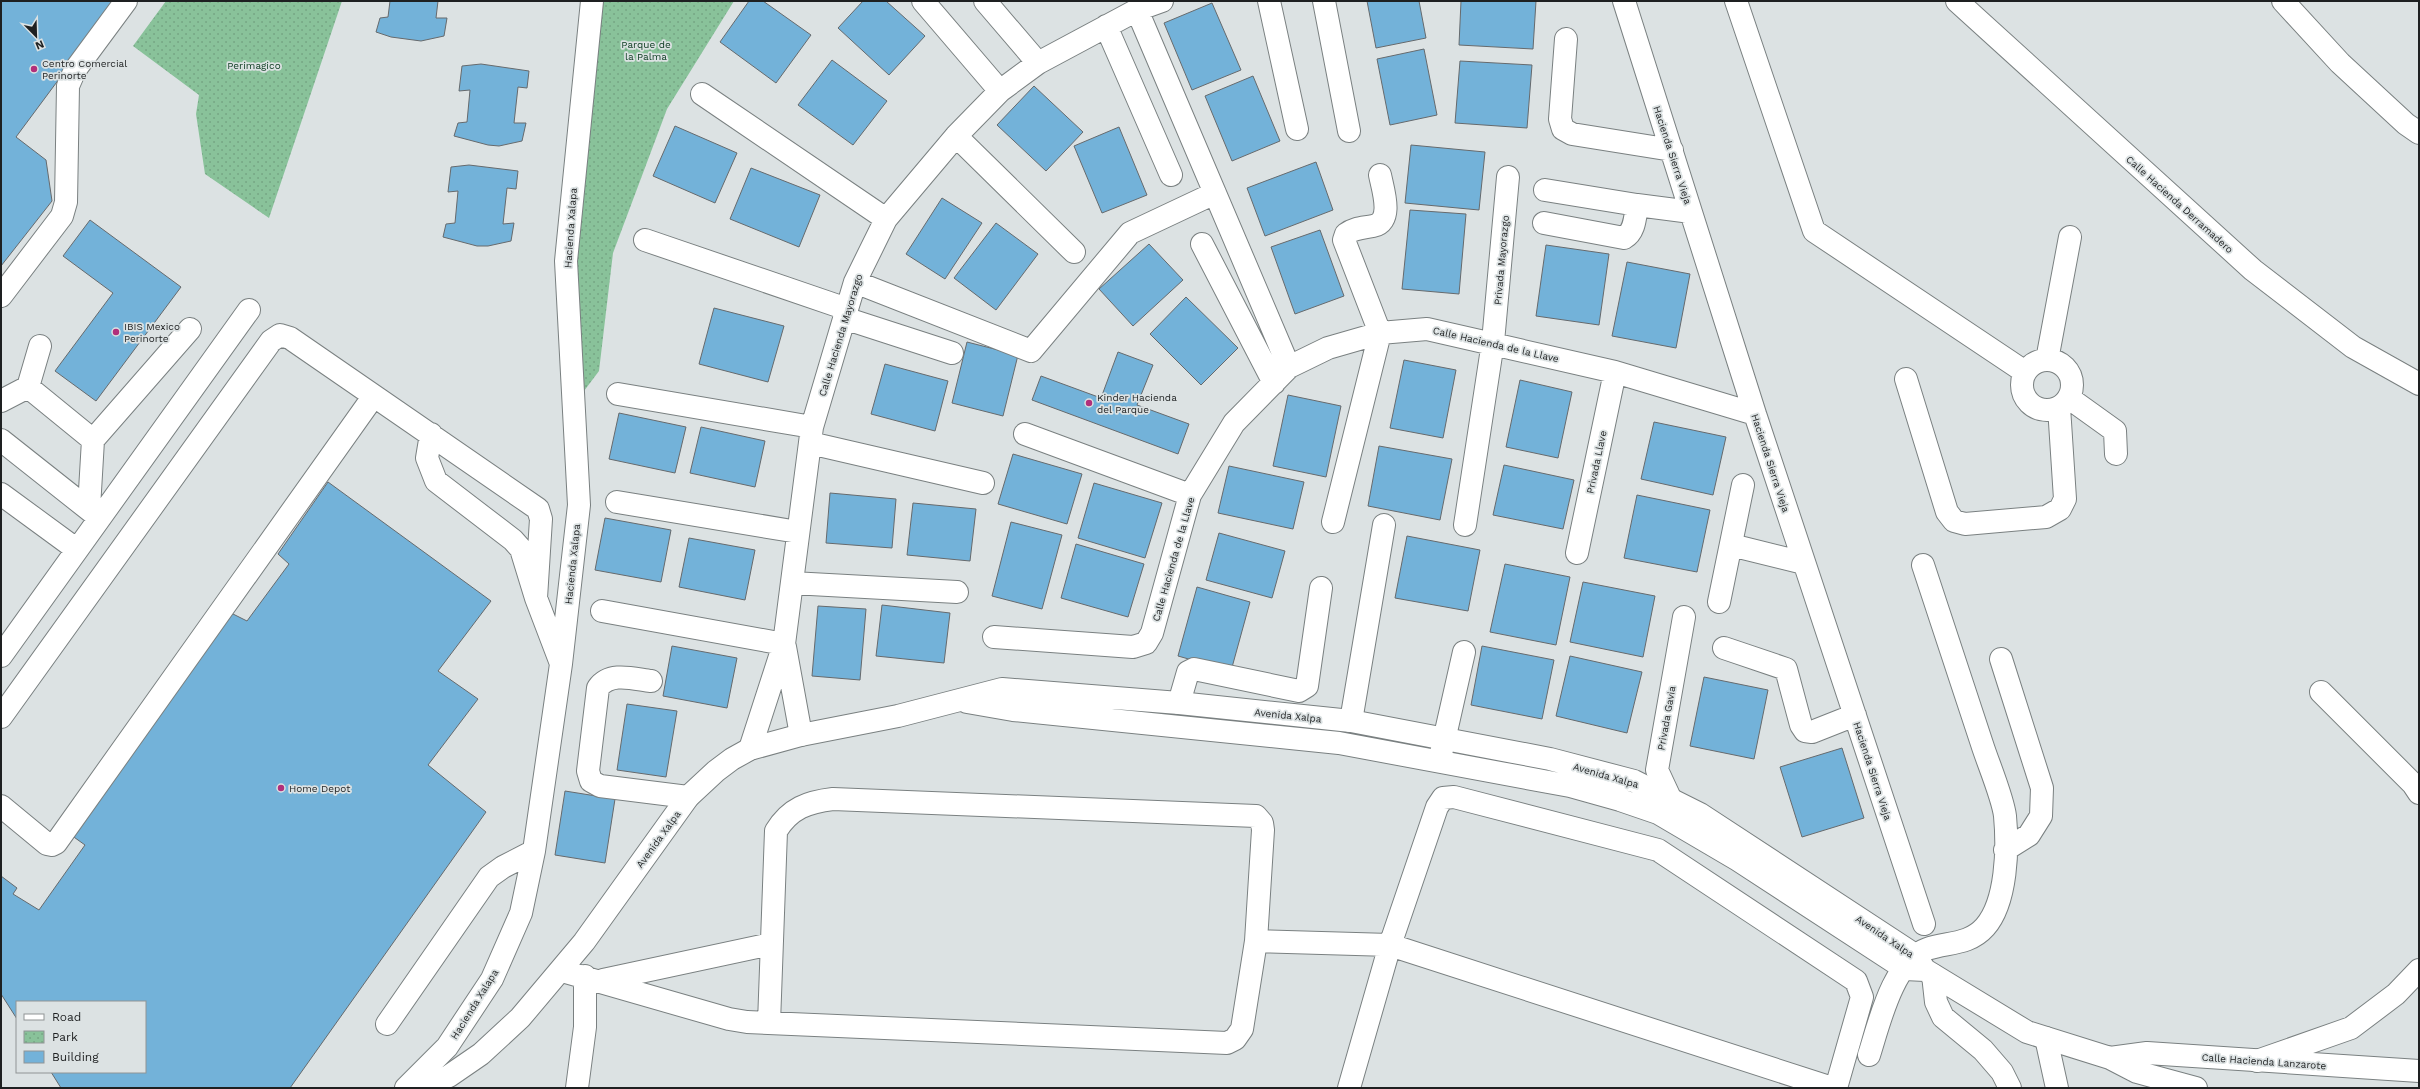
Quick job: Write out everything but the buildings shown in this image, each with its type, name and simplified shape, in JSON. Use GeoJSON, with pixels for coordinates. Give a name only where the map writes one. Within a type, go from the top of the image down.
{"type":"FeatureCollection","features":[{"type":"Feature","properties":{"kind":"street"},"geometry":{"type":"LineString","coordinates":[[1,296],[62,216],[66,202],[68,86],[76,70],[126,1]]}},
{"type":"Feature","properties":{"kind":"street","name":"Hacienda Xalapa"},"geometry":{"type":"LineString","coordinates":[[406,1088],[447,1047],[492,979],[521,913],[534,852],[561,664],[579,505],[566,261],[592,1]]}},
{"type":"Feature","properties":{"kind":"street"},"geometry":{"type":"LineString","coordinates":[[922,1],[1000,91]]}},
{"type":"Feature","properties":{"kind":"street"},"geometry":{"type":"LineString","coordinates":[[985,1],[1038,63]]}},
{"type":"Feature","properties":{"kind":"street","name":"Calle Hacienda Mayorazgo"},"geometry":{"type":"LineString","coordinates":[[750,749],[784,644],[811,435],[855,282],[886,219],[956,136],[1000,91],[1038,63],[1137,10],[1162,1]]}},
{"type":"Feature","properties":{"kind":"street"},"geometry":{"type":"LineString","coordinates":[[1269,1],[1298,129]]}},
{"type":"Feature","properties":{"kind":"street"},"geometry":{"type":"LineString","coordinates":[[1324,1],[1349,131]]}},
{"type":"Feature","properties":{"kind":"street","name":"Hacienda Sierra Vieja"},"geometry":{"type":"LineString","coordinates":[[1624,1],[1755,414],[1924,924]]}},
{"type":"Feature","properties":{"kind":"street"},"geometry":{"type":"LineString","coordinates":[[1736,1],[1814,231],[2025,372]]}},
{"type":"Feature","properties":{"kind":"street","name":"Calle Hacienda Derramadero"},"geometry":{"type":"LineString","coordinates":[[1957,1],[2253,270],[2353,347],[2419,384]]}},
{"type":"Feature","properties":{"kind":"street"},"geometry":{"type":"LineString","coordinates":[[2283,1],[2340,62],[2406,124],[2419,133]]}},
{"type":"Feature","properties":{"kind":"street"},"geometry":{"type":"LineString","coordinates":[[1137,10],[1289,367]]}},
{"type":"Feature","properties":{"kind":"street"},"geometry":{"type":"LineString","coordinates":[[1106,26],[1171,175]]}},
{"type":"Feature","properties":{"kind":"street"},"geometry":{"type":"LineString","coordinates":[[1566,39],[1560,119],[1563,129],[1572,134],[1672,150]]}},
{"type":"Feature","properties":{"kind":"street"},"geometry":{"type":"LineString","coordinates":[[702,94],[886,219]]}},
{"type":"Feature","properties":{"kind":"street"},"geometry":{"type":"LineString","coordinates":[[956,136],[1074,252]]}},
{"type":"Feature","properties":{"kind":"street"},"geometry":{"type":"LineString","coordinates":[[1333,522],[1380,333],[1344,240],[1346,234],[1352,230],[1378,225],[1383,220],[1386,212],[1380,175]]}},
{"type":"Feature","properties":{"kind":"street","name":"Privada Mayorazgo"},"geometry":{"type":"LineString","coordinates":[[1465,526],[1493,342],[1508,177]]}},
{"type":"Feature","properties":{"kind":"street"},"geometry":{"type":"LineString","coordinates":[[1545,190],[1691,212]]}},
{"type":"Feature","properties":{"kind":"street"},"geometry":{"type":"LineString","coordinates":[[855,282],[1031,351],[1130,234],[1215,193]]}},
{"type":"Feature","properties":{"kind":"street"},"geometry":{"type":"LineString","coordinates":[[1544,223],[1624,238],[1630,235],[1632,230],[1637,205]]}},
{"type":"Feature","properties":{"kind":"street"},"geometry":{"type":"LineString","coordinates":[[2047,360],[2070,237]]}},
{"type":"Feature","properties":{"kind":"street"},"geometry":{"type":"LineString","coordinates":[[645,240],[952,353]]}},
{"type":"Feature","properties":{"kind":"street"},"geometry":{"type":"LineString","coordinates":[[1202,244],[1274,383]]}},
{"type":"Feature","properties":{"kind":"street"},"geometry":{"type":"LineString","coordinates":[[1,656],[76,549],[94,513],[154,445],[249,310]]}},
{"type":"Feature","properties":{"kind":"street"},"geometry":{"type":"LineString","coordinates":[[94,513],[93,440],[190,329]]}},
{"type":"Feature","properties":{"kind":"street","name":"Calle Hacienda de la Llave"},"geometry":{"type":"LineString","coordinates":[[994,637],[1133,647],[1146,643],[1152,633],[1190,495],[1234,424],[1289,367],[1328,348],[1380,333],[1427,329],[1493,342],[1615,372],[1755,414]]}},
{"type":"Feature","properties":{"kind":"street"},"geometry":{"type":"LineString","coordinates":[[1,716],[271,341],[280,336],[290,338],[538,509],[541,519],[536,598]]}},
{"type":"Feature","properties":{"kind":"street"},"geometry":{"type":"LineString","coordinates":[[1,401],[28,387],[40,346]]}},
{"type":"Feature","properties":{"kind":"street"},"geometry":{"type":"LineString","coordinates":[[1906,379],[1947,512],[1954,521],[1965,524],[2046,517],[2060,509],[2065,499],[2064,403],[2072,386],[2069,373],[2060,363],[2047,360],[2034,363],[2025,372],[2021,385],[2024,398],[2034,407],[2046,411],[2064,403]]}},
{"type":"Feature","properties":{"kind":"street","name":"Privada Llave"},"geometry":{"type":"LineString","coordinates":[[1577,553],[1615,372]]}},
{"type":"Feature","properties":{"kind":"street"},"geometry":{"type":"LineString","coordinates":[[28,387],[93,440]]}},
{"type":"Feature","properties":{"kind":"street"},"geometry":{"type":"LineString","coordinates":[[618,394],[811,435],[983,483]]}},
{"type":"Feature","properties":{"kind":"street"},"geometry":{"type":"LineString","coordinates":[[1,806],[47,844],[52,845],[56,843],[373,396]]}},
{"type":"Feature","properties":{"kind":"street"},"geometry":{"type":"LineString","coordinates":[[2064,403],[2115,431],[2116,454]]}},
{"type":"Feature","properties":{"kind":"street"},"geometry":{"type":"LineString","coordinates":[[431,434],[427,458],[436,481],[513,540],[520,549],[536,598],[561,664]]}},
{"type":"Feature","properties":{"kind":"street"},"geometry":{"type":"LineString","coordinates":[[1025,434],[1190,495]]}},
{"type":"Feature","properties":{"kind":"street"},"geometry":{"type":"LineString","coordinates":[[1,440],[94,513]]}},
{"type":"Feature","properties":{"kind":"street"},"geometry":{"type":"LineString","coordinates":[[154,445],[180,466]]}},
{"type":"Feature","properties":{"kind":"street"},"geometry":{"type":"LineString","coordinates":[[1719,602],[1743,485]]}},
{"type":"Feature","properties":{"kind":"street"},"geometry":{"type":"LineString","coordinates":[[1,494],[76,549]]}},
{"type":"Feature","properties":{"kind":"street"},"geometry":{"type":"LineString","coordinates":[[617,502],[798,532]]}},
{"type":"Feature","properties":{"kind":"street"},"geometry":{"type":"LineString","coordinates":[[1348,745],[1384,525]]}},
{"type":"Feature","properties":{"kind":"street"},"geometry":{"type":"LineString","coordinates":[[1731,544],[1804,563]]}},
{"type":"Feature","properties":{"kind":"street"},"geometry":{"type":"LineString","coordinates":[[1869,1055],[1889,993],[1920,967],[1926,949],[1966,941],[1979,933],[1992,919],[1999,900],[2005,850],[2005,814],[1923,565]]}},
{"type":"Feature","properties":{"kind":"street"},"geometry":{"type":"LineString","coordinates":[[792,583],[958,592]]}},
{"type":"Feature","properties":{"kind":"street"},"geometry":{"type":"LineString","coordinates":[[1176,725],[1179,703],[1188,672],[1194,670],[1299,691],[1304,689],[1306,686],[1321,588]]}},
{"type":"Feature","properties":{"kind":"street"},"geometry":{"type":"LineString","coordinates":[[602,611],[784,644]]}},
{"type":"Feature","properties":{"kind":"street","name":"Privada Gavia"},"geometry":{"type":"LineString","coordinates":[[1664,806],[1658,770],[1684,617]]}},
{"type":"Feature","properties":{"kind":"street","name":"Calle Hacienda Mayorazgo"},"geometry":{"type":"LineString","coordinates":[[784,644],[802,735]]}},
{"type":"Feature","properties":{"kind":"street"},"geometry":{"type":"LineString","coordinates":[[1724,648],[1786,669],[1801,725],[1805,731],[1812,732],[1855,715]]}},
{"type":"Feature","properties":{"kind":"street"},"geometry":{"type":"LineString","coordinates":[[1439,760],[1464,652]]}},
{"type":"Feature","properties":{"kind":"street"},"geometry":{"type":"LineString","coordinates":[[2001,659],[2042,788],[2041,816],[2029,835],[2005,850]]}},
{"type":"Feature","properties":{"kind":"street"},"geometry":{"type":"LineString","coordinates":[[651,681],[615,677],[603,681],[598,688],[588,771],[591,781],[600,786],[688,797]]}},
{"type":"Feature","properties":{"kind":"street","name":"Avenida Xalpa"},"geometry":{"type":"LineString","coordinates":[[422,1088],[449,1076],[481,1054],[520,1018],[562,971],[688,797],[716,771],[750,749],[802,735],[962,701],[1002,689],[1179,703],[1351,721],[1550,759],[1634,781],[1664,806]]}},
{"type":"Feature","properties":{"kind":"street"},"geometry":{"type":"LineString","coordinates":[[2321,692],[2413,784],[2419,793]]}},
{"type":"Feature","properties":{"kind":"street","name":"Avenida Xalpa"},"geometry":{"type":"LineString","coordinates":[[962,701],[1013,710],[1176,725],[1348,745],[1439,760],[1570,786],[1620,800],[1664,806],[1700,814],[1920,967]]}},
{"type":"Feature","properties":{"kind":"street"},"geometry":{"type":"LineString","coordinates":[[1349,1088],[1390,944],[1437,806],[1443,798],[1454,797],[1658,850],[1856,981],[1862,997],[1836,1088]]}},
{"type":"Feature","properties":{"kind":"street"},"geometry":{"type":"LineString","coordinates":[[562,971],[593,978],[730,1019],[769,1023],[1227,1043],[1235,1039],[1242,1029],[1256,941],[1263,830],[1262,823],[1256,816],[833,799],[815,801],[797,808],[783,819],[776,830],[769,1023]]}},
{"type":"Feature","properties":{"kind":"street"},"geometry":{"type":"LineString","coordinates":[[387,1024],[489,877],[503,867],[534,852]]}},
{"type":"Feature","properties":{"kind":"street"},"geometry":{"type":"LineString","coordinates":[[1256,941],[1390,944],[1832,1088]]}},
{"type":"Feature","properties":{"kind":"street"},"geometry":{"type":"LineString","coordinates":[[593,978],[771,944]]}},
{"type":"Feature","properties":{"kind":"street"},"geometry":{"type":"LineString","coordinates":[[1920,967],[1943,1017],[1983,1050],[2002,1072],[2010,1088]]}},
{"type":"Feature","properties":{"kind":"street","name":"Calle Hacienda Lanzarote"},"geometry":{"type":"LineString","coordinates":[[1920,967],[2027,1032],[2110,1058],[2137,1072],[2196,1088]]}},
{"type":"Feature","properties":{"kind":"street"},"geometry":{"type":"LineString","coordinates":[[2255,1062],[2351,1028],[2396,994],[2419,970]]}},
{"type":"Feature","properties":{"kind":"street"},"geometry":{"type":"LineString","coordinates":[[576,1088],[593,978]]}},
{"type":"Feature","properties":{"kind":"street"},"geometry":{"type":"LineString","coordinates":[[2046,1038],[2057,1088]]}},
{"type":"Feature","properties":{"kind":"street","name":"Calle Hacienda Lanzarote"},"geometry":{"type":"LineString","coordinates":[[2110,1058],[2147,1053],[2255,1062],[2419,1071]]}},
{"type":"Feature","properties":{"kind":"green space","name":"Perimagico"},"geometry":{"type":"Polygon","coordinates":[[[166,1],[342,1],[269,218],[205,174],[196,114],[199,95],[133,46],[166,1]]]}},
{"type":"Feature","properties":{"kind":"green space","name":"Parque de la Palma"},"geometry":{"type":"Polygon","coordinates":[[[602,1],[734,1],[667,109],[613,253],[599,371],[581,395],[577,247],[602,1]]]}},
{"type":"Feature","properties":{"kind":"place","name":"Centro Comercial Perinorte"},"geometry":{"type":"Point","coordinates":[34,69]}},
{"type":"Feature","properties":{"kind":"place","name":"IBIS Mexico Perinorte"},"geometry":{"type":"Point","coordinates":[116,332]}},
{"type":"Feature","properties":{"kind":"place","name":"Kinder Hacienda del Parque"},"geometry":{"type":"Point","coordinates":[1089,403]}},
{"type":"Feature","properties":{"kind":"place","name":"Home Depot"},"geometry":{"type":"Point","coordinates":[281,788]}}]}
